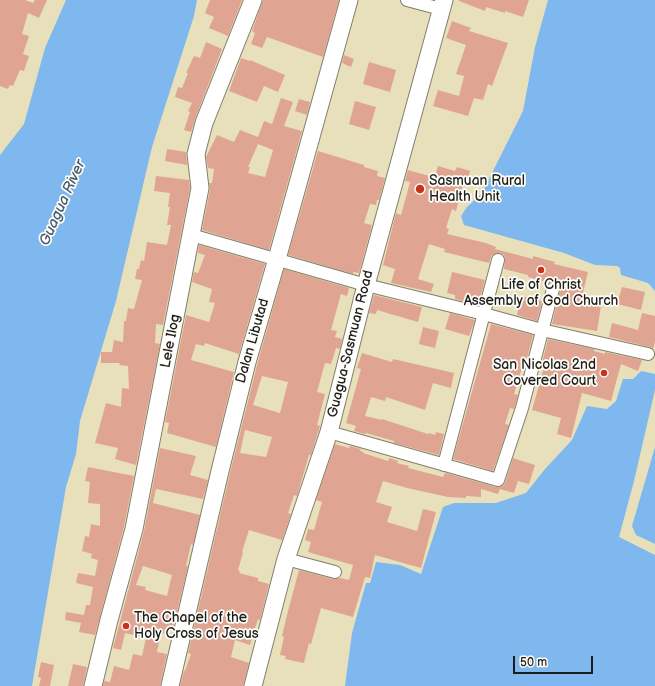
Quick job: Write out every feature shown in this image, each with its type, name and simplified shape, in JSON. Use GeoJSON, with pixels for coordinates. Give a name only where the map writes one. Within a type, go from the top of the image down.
{"type":"FeatureCollection","features":[{"type":"Feature","properties":{"kind":"street","name":"Lele Ilog"},"geometry":{"type":"LineString","coordinates":[[93,686],[134,529],[152,446],[200,188],[196,154],[204,123],[253,0]]}},
{"type":"Feature","properties":{"kind":"street","name":"Dalan Libutad"},"geometry":{"type":"LineString","coordinates":[[170,686],[245,370],[349,0]]}},
{"type":"Feature","properties":{"kind":"street"},"geometry":{"type":"LineString","coordinates":[[407,0],[442,5]]}},
{"type":"Feature","properties":{"kind":"street","name":"Guagua-Sasmuan Road"},"geometry":{"type":"LineString","coordinates":[[253,686],[286,559],[329,432],[366,284],[442,5]]}},
{"type":"Feature","properties":{"kind":"street"},"geometry":{"type":"LineString","coordinates":[[191,235],[366,284],[542,330],[648,354]]}},
{"type":"Feature","properties":{"kind":"street"},"geometry":{"type":"LineString","coordinates":[[444,465],[498,260]]}},
{"type":"Feature","properties":{"kind":"street"},"geometry":{"type":"LineString","coordinates":[[329,432],[498,480],[522,408],[553,289]]}},
{"type":"Feature","properties":{"kind":"street"},"geometry":{"type":"LineString","coordinates":[[286,559],[335,572]]}},
{"type":"Feature","properties":{"kind":"water","name":"Guagua River"},"geometry":{"type":"Polygon","coordinates":[[[66,0],[197,0],[194,16],[152,147],[116,301],[80,421],[76,454],[66,487],[32,686],[0,686],[0,155],[24,124],[45,48],[66,0]]]}},
{"type":"Feature","properties":{"kind":"water"},"geometry":{"type":"Polygon","coordinates":[[[548,0],[655,0],[655,291],[648,283],[621,275],[620,268],[617,266],[595,265],[564,253],[464,225],[461,216],[467,207],[482,193],[523,111],[535,47],[548,0]]]}},
{"type":"Feature","properties":{"kind":"water"},"geometry":{"type":"Polygon","coordinates":[[[641,371],[655,374],[655,390],[634,481],[619,537],[655,555],[655,686],[345,686],[352,633],[366,583],[370,583],[376,562],[400,565],[421,574],[443,507],[454,503],[496,503],[526,493],[545,469],[572,440],[587,406],[607,409],[616,401],[623,379],[633,379],[641,371]]]}},
{"type":"Feature","properties":{"kind":"water"},"geometry":{"type":"Polygon","coordinates":[[[655,447],[655,544],[636,535],[632,526],[655,447]]]}},
{"type":"Feature","properties":{"kind":"building"},"geometry":{"type":"Polygon","coordinates":[[[0,0],[25,0],[33,3],[35,0],[47,0],[39,18],[28,13],[22,34],[29,36],[23,54],[29,56],[24,71],[20,70],[13,86],[10,85],[8,89],[0,86],[0,0]]]}},
{"type":"Feature","properties":{"kind":"building"},"geometry":{"type":"Polygon","coordinates":[[[210,0],[242,0],[228,36],[209,28],[214,17],[205,13],[210,0]]]}},
{"type":"Feature","properties":{"kind":"building"},"geometry":{"type":"Polygon","coordinates":[[[263,0],[339,0],[323,57],[267,37],[262,48],[251,44],[255,33],[252,31],[263,0]]]}},
{"type":"Feature","properties":{"kind":"building"},"geometry":{"type":"Polygon","coordinates":[[[459,0],[529,0],[523,17],[486,7],[485,11],[459,0]]]}},
{"type":"Feature","properties":{"kind":"building"},"geometry":{"type":"Polygon","coordinates":[[[452,21],[471,28],[469,31],[508,43],[492,86],[488,84],[483,100],[474,98],[468,116],[433,106],[438,90],[459,96],[464,76],[456,74],[466,45],[446,38],[452,21]]]}},
{"type":"Feature","properties":{"kind":"building"},"geometry":{"type":"Polygon","coordinates":[[[206,42],[222,49],[191,132],[184,130],[190,112],[188,111],[192,103],[175,97],[178,87],[182,88],[188,73],[186,73],[194,56],[200,58],[206,42]]]}},
{"type":"Feature","properties":{"kind":"building"},"geometry":{"type":"Polygon","coordinates":[[[344,55],[354,59],[351,67],[342,63],[344,55]]]}},
{"type":"Feature","properties":{"kind":"building"},"geometry":{"type":"Polygon","coordinates":[[[241,58],[250,60],[285,75],[278,92],[264,86],[257,102],[229,91],[241,58]]]}},
{"type":"Feature","properties":{"kind":"building"},"geometry":{"type":"Polygon","coordinates":[[[369,62],[396,70],[390,92],[363,84],[369,62]]]}},
{"type":"Feature","properties":{"kind":"building"},"geometry":{"type":"Polygon","coordinates":[[[281,98],[293,102],[284,126],[302,131],[269,250],[202,230],[210,190],[209,183],[212,183],[214,169],[208,168],[206,157],[217,135],[234,142],[240,130],[258,137],[264,121],[272,124],[281,98]],[[258,144],[248,167],[250,167],[248,173],[265,177],[273,150],[258,144]]]}},
{"type":"Feature","properties":{"kind":"building"},"geometry":{"type":"Polygon","coordinates":[[[299,99],[310,102],[307,115],[295,111],[299,99]]]}},
{"type":"Feature","properties":{"kind":"building"},"geometry":{"type":"Polygon","coordinates":[[[355,101],[376,107],[369,130],[349,124],[355,101]]]}},
{"type":"Feature","properties":{"kind":"building"},"geometry":{"type":"Polygon","coordinates":[[[167,149],[186,152],[187,165],[165,161],[167,149]]]}},
{"type":"Feature","properties":{"kind":"building"},"geometry":{"type":"Polygon","coordinates":[[[318,151],[364,165],[364,167],[378,171],[377,176],[385,178],[379,200],[377,200],[376,205],[370,204],[364,223],[372,225],[359,273],[353,272],[353,274],[288,255],[318,151]]]}},
{"type":"Feature","properties":{"kind":"building"},"geometry":{"type":"Polygon","coordinates":[[[438,166],[455,171],[457,167],[470,171],[467,182],[464,181],[456,211],[452,209],[446,228],[449,229],[447,234],[486,243],[496,247],[495,249],[533,259],[533,256],[555,262],[554,264],[588,272],[582,297],[602,300],[597,331],[552,324],[560,291],[560,285],[555,282],[550,283],[528,277],[528,275],[504,269],[505,258],[504,255],[500,253],[492,255],[489,263],[444,252],[445,249],[429,244],[418,279],[434,284],[431,292],[391,283],[395,269],[383,265],[396,213],[401,215],[410,182],[405,181],[408,170],[433,177],[438,166]]]}},
{"type":"Feature","properties":{"kind":"building"},"geometry":{"type":"Polygon","coordinates":[[[156,176],[189,180],[190,188],[163,325],[156,324],[155,343],[160,344],[136,465],[115,459],[118,448],[95,443],[106,403],[121,407],[122,388],[129,389],[128,366],[119,365],[120,363],[101,363],[101,352],[112,352],[114,340],[123,342],[124,321],[126,321],[128,308],[134,309],[142,280],[135,279],[141,260],[144,261],[147,242],[167,245],[171,225],[167,225],[170,207],[168,207],[170,193],[154,191],[156,176]]]}},
{"type":"Feature","properties":{"kind":"building"},"geometry":{"type":"Polygon","coordinates":[[[199,245],[265,264],[239,354],[205,343],[204,346],[196,344],[191,360],[234,372],[216,447],[167,433],[169,423],[165,422],[186,315],[209,322],[215,303],[209,302],[212,289],[192,282],[194,272],[198,273],[205,255],[198,253],[199,245]]]}},
{"type":"Feature","properties":{"kind":"building"},"geometry":{"type":"Polygon","coordinates":[[[284,269],[349,288],[347,296],[341,294],[331,330],[337,331],[335,337],[342,339],[340,349],[336,348],[331,364],[325,363],[317,392],[325,394],[317,425],[320,426],[311,455],[309,455],[297,496],[294,495],[288,513],[291,514],[282,540],[249,530],[242,552],[238,570],[240,571],[239,573],[258,578],[258,581],[269,584],[260,620],[258,619],[250,645],[235,640],[231,657],[249,663],[243,686],[180,686],[191,654],[188,653],[257,365],[284,269]],[[262,376],[253,405],[280,413],[288,382],[262,376]],[[245,430],[240,453],[266,457],[272,437],[245,430]]]}},
{"type":"Feature","properties":{"kind":"building"},"geometry":{"type":"Polygon","coordinates":[[[452,272],[485,280],[479,302],[466,299],[466,302],[455,299],[455,295],[447,293],[452,272]]]}},
{"type":"Feature","properties":{"kind":"building"},"geometry":{"type":"Polygon","coordinates":[[[622,287],[645,292],[641,310],[617,304],[622,287]]]}},
{"type":"Feature","properties":{"kind":"building"},"geometry":{"type":"Polygon","coordinates":[[[374,295],[422,307],[418,322],[377,310],[376,314],[369,313],[374,295]]]}},
{"type":"Feature","properties":{"kind":"building"},"geometry":{"type":"Polygon","coordinates":[[[521,296],[542,301],[537,321],[517,315],[521,296]]]}},
{"type":"Feature","properties":{"kind":"building"},"geometry":{"type":"Polygon","coordinates":[[[450,313],[475,320],[469,336],[445,329],[450,313]]]}},
{"type":"Feature","properties":{"kind":"building"},"geometry":{"type":"Polygon","coordinates":[[[642,313],[655,316],[655,342],[653,349],[609,337],[612,323],[638,330],[642,313]]]}},
{"type":"Feature","properties":{"kind":"building"},"geometry":{"type":"Polygon","coordinates":[[[491,324],[533,335],[527,358],[525,358],[514,394],[518,395],[515,406],[514,409],[510,408],[505,424],[509,425],[493,471],[453,459],[491,324]]]}},
{"type":"Feature","properties":{"kind":"building"},"geometry":{"type":"Polygon","coordinates":[[[423,327],[439,331],[435,348],[419,344],[423,327]]]}},
{"type":"Feature","properties":{"kind":"building"},"geometry":{"type":"Polygon","coordinates":[[[548,339],[594,349],[594,351],[605,354],[605,352],[642,360],[638,371],[621,364],[611,401],[582,393],[571,438],[557,434],[561,418],[532,410],[545,364],[542,363],[548,339]]]}},
{"type":"Feature","properties":{"kind":"building"},"geometry":{"type":"Polygon","coordinates":[[[362,353],[392,362],[393,359],[454,373],[451,388],[433,383],[425,410],[386,397],[385,401],[371,397],[365,416],[382,419],[428,434],[435,435],[436,432],[444,434],[439,455],[394,443],[394,441],[366,433],[354,431],[356,426],[346,423],[361,369],[357,368],[362,353]]]}},
{"type":"Feature","properties":{"kind":"building"},"geometry":{"type":"Polygon","coordinates":[[[335,444],[349,448],[350,446],[361,449],[360,451],[364,452],[363,453],[388,461],[389,458],[398,461],[397,463],[409,466],[408,468],[443,477],[446,473],[496,487],[503,486],[505,483],[513,458],[535,465],[529,484],[518,481],[514,493],[500,489],[498,494],[481,489],[481,497],[448,497],[383,481],[376,502],[392,507],[387,522],[417,531],[423,509],[436,512],[421,568],[375,555],[370,578],[365,577],[353,617],[321,608],[304,663],[285,659],[286,656],[280,655],[284,637],[282,636],[299,570],[333,579],[340,578],[349,580],[353,565],[308,552],[311,542],[305,540],[308,529],[314,530],[322,502],[316,500],[335,444]]]}},
{"type":"Feature","properties":{"kind":"building"},"geometry":{"type":"Polygon","coordinates":[[[160,448],[196,456],[190,475],[208,480],[203,499],[156,489],[153,503],[200,515],[193,545],[191,544],[186,566],[188,566],[173,628],[170,627],[168,635],[161,633],[157,652],[167,654],[160,686],[103,686],[104,681],[110,682],[114,666],[129,670],[133,654],[142,656],[146,638],[125,633],[121,650],[113,648],[144,531],[160,448]],[[143,566],[136,585],[146,587],[145,590],[167,596],[172,575],[143,566]]]}},
{"type":"Feature","properties":{"kind":"building"},"geometry":{"type":"Polygon","coordinates":[[[88,467],[134,476],[124,527],[95,635],[79,632],[81,623],[65,620],[66,612],[84,615],[86,605],[90,605],[93,587],[76,583],[78,573],[95,576],[98,560],[91,558],[92,554],[82,551],[85,536],[89,537],[91,524],[100,526],[100,504],[88,503],[90,482],[85,481],[88,467]]]}},
{"type":"Feature","properties":{"kind":"building"},"geometry":{"type":"Polygon","coordinates":[[[41,662],[54,665],[50,686],[39,686],[41,678],[38,677],[41,662]]]}},
{"type":"Feature","properties":{"kind":"building"},"geometry":{"type":"Polygon","coordinates":[[[73,664],[87,667],[83,686],[68,686],[73,664]]]}},
{"type":"Feature","properties":{"kind":"place","name":"Sasmuan Rural Health Unit"},"geometry":{"type":"Point","coordinates":[420,189]}},
{"type":"Feature","properties":{"kind":"place","name":"Life of Christ Assembly of God Church"},"geometry":{"type":"Point","coordinates":[541,270]}},
{"type":"Feature","properties":{"kind":"place","name":"San Nicolas 2nd Covered Court"},"geometry":{"type":"Point","coordinates":[604,373]}},
{"type":"Feature","properties":{"kind":"place","name":"The Chapel of the Holy Cross of Jesus"},"geometry":{"type":"Point","coordinates":[126,626]}}]}
